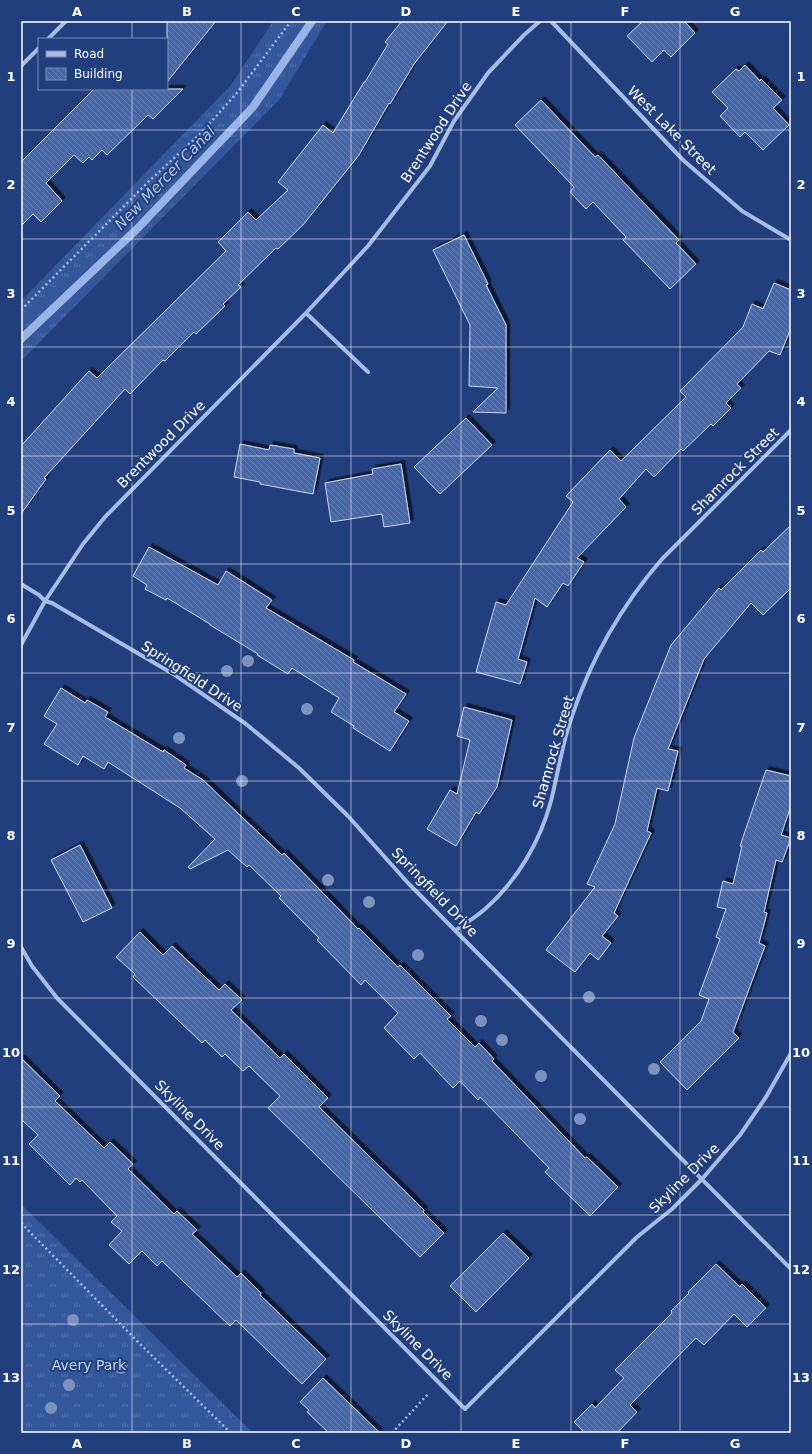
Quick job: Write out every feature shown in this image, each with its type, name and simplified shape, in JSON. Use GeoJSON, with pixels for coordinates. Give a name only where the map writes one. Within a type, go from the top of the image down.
{"type":"FeatureCollection","features":[{"type":"Feature","properties":{"kind":"street"},"geometry":{"type":"LineString","coordinates":[[49,38],[66,21]]}},
{"type":"Feature","properties":{"kind":"street","name":"Brentwood Drive"},"geometry":{"type":"LineString","coordinates":[[45,601],[83,544],[105,517],[306,313],[368,246],[430,166],[454,121],[488,73],[524,35],[540,21]]}},
{"type":"Feature","properties":{"kind":"street","name":"West Lake Street"},"geometry":{"type":"LineString","coordinates":[[551,21],[683,160],[742,211],[791,240]]}},
{"type":"Feature","properties":{"kind":"street"},"geometry":{"type":"LineString","coordinates":[[21,66],[38,49]]}},
{"type":"Feature","properties":{"kind":"street"},"geometry":{"type":"LineString","coordinates":[[306,313],[368,372]]}},
{"type":"Feature","properties":{"kind":"street","name":"Shamrock Street"},"geometry":{"type":"LineString","coordinates":[[456,930],[486,908],[511,881],[524,863],[538,837],[550,802],[560,755],[572,715],[594,662],[618,618],[651,571],[662,559],[791,430]]}},
{"type":"Feature","properties":{"kind":"street","name":"Springfield Drive"},"geometry":{"type":"LineString","coordinates":[[21,584],[39,595],[45,601],[52,603],[175,675],[246,724],[298,768],[348,816],[408,883],[791,1269]]}},
{"type":"Feature","properties":{"kind":"street"},"geometry":{"type":"LineString","coordinates":[[21,644],[45,601]]}},
{"type":"Feature","properties":{"kind":"street","name":"Skyline Drive"},"geometry":{"type":"LineString","coordinates":[[21,947],[32,966],[57,998],[465,1409],[638,1237],[672,1209],[702,1179],[740,1135],[766,1097],[791,1053]]}},
{"type":"Feature","properties":{"kind":"path"},"geometry":{"type":"LineString","coordinates":[[21,310],[147,183],[200,133],[236,94],[291,21]]}},
{"type":"Feature","properties":{"kind":"path"},"geometry":{"type":"LineString","coordinates":[[21,1223],[142,1346],[232,1433]]}},
{"type":"Feature","properties":{"kind":"path"},"geometry":{"type":"LineString","coordinates":[[392,1433],[439,1382]]}},
{"type":"Feature","properties":{"kind":"green space"},"geometry":{"type":"Polygon","coordinates":[[[273,21],[327,21],[279,100],[21,361],[21,301],[231,85],[273,21]]]}},
{"type":"Feature","properties":{"kind":"green space","name":"Avery Park"},"geometry":{"type":"Polygon","coordinates":[[[21,1204],[253,1433],[21,1433],[21,1204]]]}},
{"type":"Feature","properties":{"kind":"building"},"geometry":{"type":"Polygon","coordinates":[[[167,21],[216,21],[168,81],[167,21]]]}},
{"type":"Feature","properties":{"kind":"building"},"geometry":{"type":"Polygon","coordinates":[[[402,21],[448,21],[414,64],[390,104],[389,103],[359,155],[303,225],[278,249],[276,248],[238,285],[241,287],[223,304],[225,306],[196,334],[194,332],[165,361],[163,360],[130,394],[125,389],[44,478],[46,479],[21,514],[21,446],[89,371],[97,378],[226,251],[218,242],[248,212],[256,220],[288,190],[278,182],[323,125],[333,133],[388,44],[385,42],[402,21]]]}},
{"type":"Feature","properties":{"kind":"building"},"geometry":{"type":"Polygon","coordinates":[[[643,21],[684,21],[695,33],[671,57],[664,50],[652,62],[627,36],[643,21]]]}},
{"type":"Feature","properties":{"kind":"building"},"geometry":{"type":"Polygon","coordinates":[[[745,65],[760,81],[761,79],[782,100],[773,108],[789,125],[763,150],[745,132],[740,137],[720,116],[728,108],[712,92],[736,69],[739,71],[745,65]]]}},
{"type":"Feature","properties":{"kind":"building"},"geometry":{"type":"Polygon","coordinates":[[[183,89],[153,119],[148,115],[107,155],[102,150],[92,160],[89,157],[83,163],[74,155],[46,183],[62,201],[41,222],[33,214],[21,226],[21,162],[93,90],[183,89]]]}},
{"type":"Feature","properties":{"kind":"building"},"geometry":{"type":"Polygon","coordinates":[[[541,100],[595,157],[598,155],[679,240],[676,243],[696,264],[670,289],[623,240],[626,237],[593,202],[586,209],[570,192],[574,187],[515,125],[541,100]]]}},
{"type":"Feature","properties":{"kind":"building"},"geometry":{"type":"Polygon","coordinates":[[[464,235],[488,284],[486,285],[506,325],[506,413],[473,412],[498,388],[469,386],[470,325],[433,250],[464,235]]]}},
{"type":"Feature","properties":{"kind":"building"},"geometry":{"type":"Polygon","coordinates":[[[774,283],[791,290],[791,328],[780,355],[769,351],[737,384],[741,388],[726,403],[731,408],[713,426],[711,424],[683,451],[681,449],[654,477],[646,469],[619,499],[626,507],[577,558],[584,562],[568,586],[563,583],[547,607],[535,598],[518,659],[527,662],[520,684],[476,672],[496,602],[506,605],[573,502],[566,496],[610,450],[621,461],[686,397],[680,391],[743,327],[752,304],[763,309],[774,283]]]}},
{"type":"Feature","properties":{"kind":"building"},"geometry":{"type":"Polygon","coordinates":[[[466,418],[492,445],[440,494],[414,467],[466,418]]]}},
{"type":"Feature","properties":{"kind":"building"},"geometry":{"type":"Polygon","coordinates":[[[240,444],[269,450],[270,445],[294,449],[294,453],[320,458],[313,494],[260,484],[260,482],[234,477],[240,444]]]}},
{"type":"Feature","properties":{"kind":"building"},"geometry":{"type":"Polygon","coordinates":[[[401,464],[410,523],[384,527],[382,514],[331,522],[325,483],[373,474],[372,469],[401,464]]]}},
{"type":"Feature","properties":{"kind":"building"},"geometry":{"type":"Polygon","coordinates":[[[791,525],[791,588],[763,615],[751,603],[704,659],[668,749],[678,751],[668,791],[657,788],[647,831],[651,833],[614,913],[618,916],[602,936],[611,943],[598,960],[590,953],[575,972],[546,950],[595,887],[587,884],[615,824],[634,738],[671,645],[719,588],[721,590],[761,550],[763,552],[791,525]]]}},
{"type":"Feature","properties":{"kind":"building"},"geometry":{"type":"Polygon","coordinates":[[[149,547],[218,585],[226,571],[272,600],[266,608],[354,660],[353,662],[406,694],[394,712],[409,721],[390,751],[353,728],[354,726],[331,712],[339,698],[292,668],[288,674],[167,598],[166,600],[145,589],[147,585],[133,576],[149,547]]]}},
{"type":"Feature","properties":{"kind":"building"},"geometry":{"type":"Polygon","coordinates":[[[61,688],[85,703],[87,700],[108,712],[105,717],[163,752],[164,750],[186,765],[184,768],[203,780],[282,855],[284,853],[358,929],[359,928],[398,967],[400,965],[451,1016],[447,1019],[475,1047],[479,1043],[494,1059],[492,1061],[585,1158],[587,1157],[618,1187],[590,1216],[545,1172],[549,1168],[480,1097],[478,1100],[460,1081],[453,1088],[420,1053],[414,1059],[384,1028],[398,1013],[365,980],[361,985],[317,940],[319,938],[279,898],[281,896],[249,865],[247,867],[228,850],[190,869],[188,867],[215,839],[180,808],[108,762],[104,769],[83,756],[78,765],[44,744],[57,724],[44,716],[61,688]]]}},
{"type":"Feature","properties":{"kind":"building"},"geometry":{"type":"Polygon","coordinates":[[[464,707],[512,720],[497,787],[479,814],[476,812],[456,846],[427,829],[450,790],[457,794],[470,740],[457,736],[464,707]]]}},
{"type":"Feature","properties":{"kind":"building"},"geometry":{"type":"Polygon","coordinates":[[[766,770],[791,776],[791,806],[781,835],[791,838],[782,862],[776,860],[764,912],[767,913],[759,943],[765,946],[733,1032],[739,1038],[687,1090],[660,1062],[701,1021],[709,999],[699,995],[720,939],[716,937],[726,909],[717,907],[723,881],[733,884],[742,846],[740,846],[766,770]]]}},
{"type":"Feature","properties":{"kind":"building"},"geometry":{"type":"Polygon","coordinates":[[[80,845],[112,908],[83,922],[51,860],[80,845]]]}},
{"type":"Feature","properties":{"kind":"building"},"geometry":{"type":"Polygon","coordinates":[[[140,932],[163,955],[172,946],[219,990],[225,984],[242,1000],[231,1010],[280,1058],[284,1054],[328,1098],[319,1107],[424,1210],[423,1212],[444,1233],[420,1257],[268,1108],[280,1096],[249,1066],[243,1071],[225,1054],[222,1057],[205,1040],[202,1043],[133,977],[135,974],[116,957],[140,932]]]}},
{"type":"Feature","properties":{"kind":"building"},"geometry":{"type":"Polygon","coordinates":[[[21,1058],[60,1096],[55,1101],[104,1148],[110,1142],[133,1164],[128,1169],[174,1214],[177,1211],[197,1230],[192,1234],[237,1277],[241,1273],[261,1293],[260,1295],[326,1359],[302,1384],[236,1320],[230,1326],[162,1261],[157,1266],[142,1251],[129,1264],[109,1245],[122,1231],[111,1222],[117,1216],[82,1180],[80,1182],[76,1178],[70,1185],[29,1144],[38,1135],[21,1119],[21,1058]]]}},
{"type":"Feature","properties":{"kind":"building"},"geometry":{"type":"Polygon","coordinates":[[[503,1233],[529,1258],[476,1312],[450,1286],[503,1233]]]}},
{"type":"Feature","properties":{"kind":"building"},"geometry":{"type":"Polygon","coordinates":[[[716,1264],[740,1287],[742,1284],[766,1308],[747,1327],[734,1314],[704,1345],[696,1338],[630,1405],[637,1412],[617,1433],[585,1433],[574,1422],[592,1404],[595,1408],[624,1378],[615,1370],[672,1313],[671,1311],[689,1293],[688,1292],[716,1264]]]}},
{"type":"Feature","properties":{"kind":"building"},"geometry":{"type":"Polygon","coordinates":[[[323,1378],[380,1433],[329,1433],[307,1412],[309,1410],[300,1402],[323,1378]]]}},
{"type":"Feature","properties":{"kind":"waterway","name":"New Mercer Canal"},"geometry":{"type":"LineString","coordinates":[[21,339],[137,229],[253,107],[312,21]]}}]}
